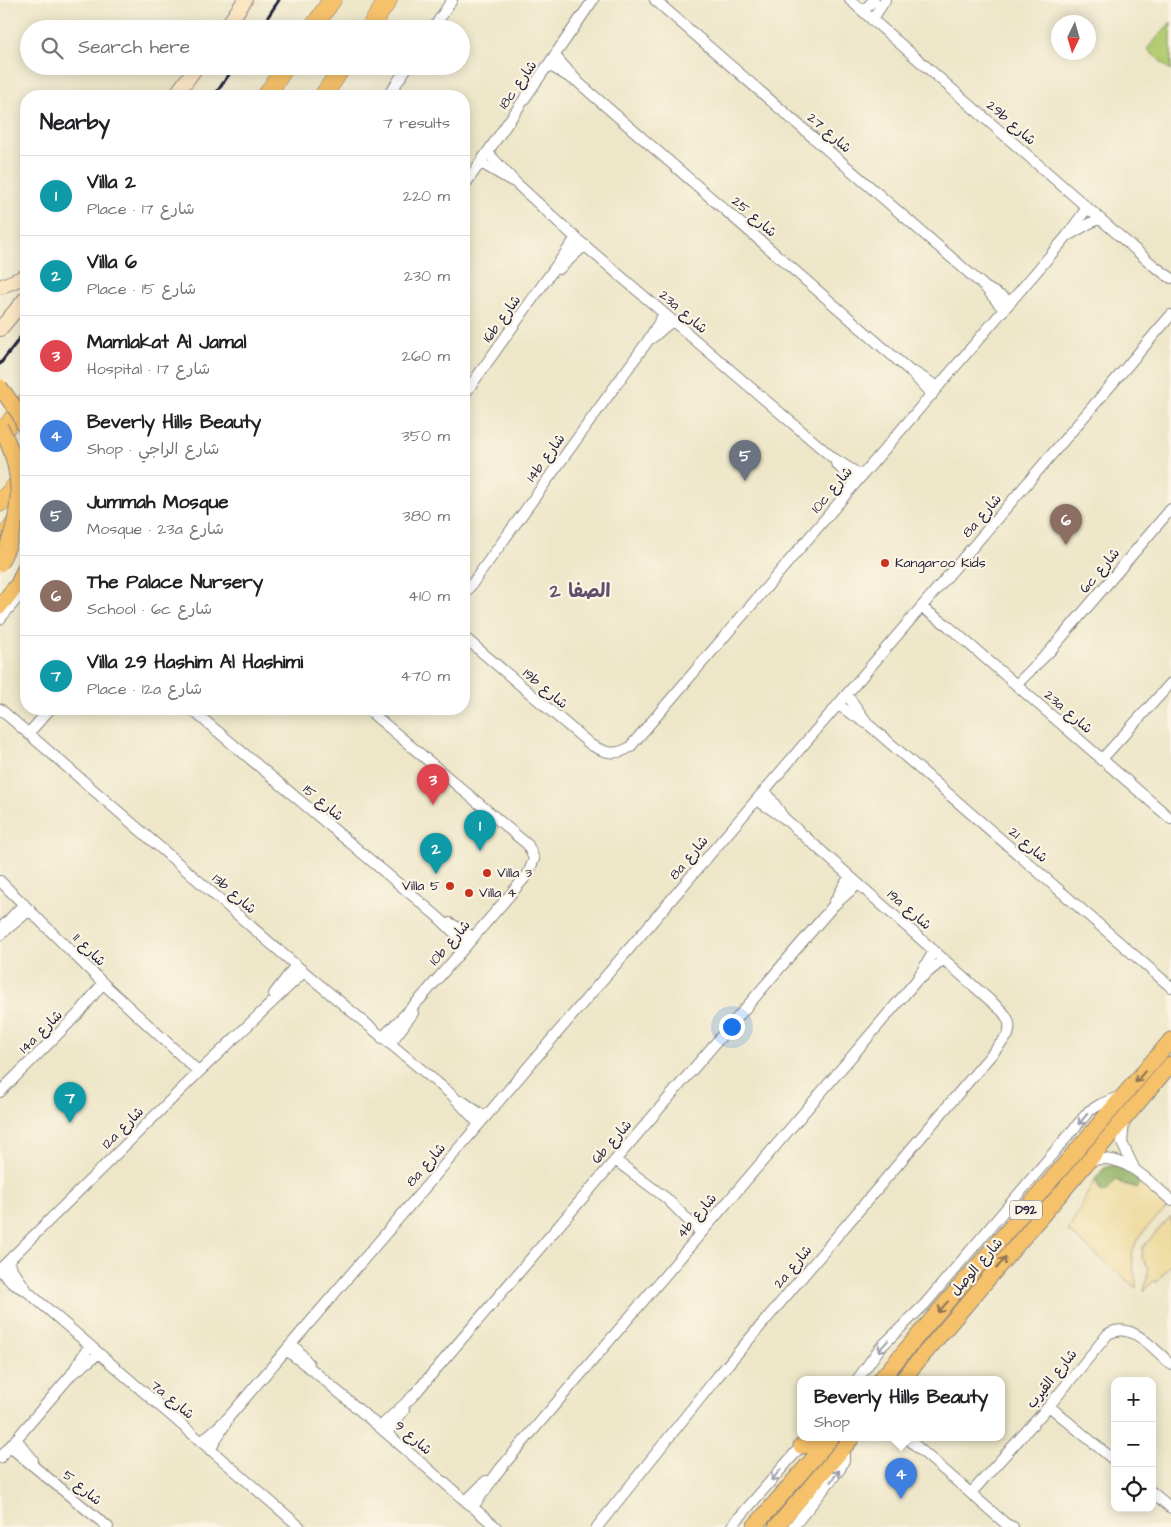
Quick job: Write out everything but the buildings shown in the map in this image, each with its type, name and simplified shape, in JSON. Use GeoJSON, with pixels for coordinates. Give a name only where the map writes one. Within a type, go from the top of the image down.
{"type":"FeatureCollection","features":[{"type":"Feature","properties":{"kind":"highway"},"geometry":{"type":"LineString","coordinates":[[318,20],[332,0]]}},
{"type":"Feature","properties":{"kind":"highway"},"geometry":{"type":"LineString","coordinates":[[375,20],[388,0]]}},
{"type":"Feature","properties":{"kind":"highway"},"geometry":{"type":"LineString","coordinates":[[270,90],[280,75]]}},
{"type":"Feature","properties":{"kind":"highway"},"geometry":{"type":"LineString","coordinates":[[327,90],[337,75]]}},
{"type":"Feature","properties":{"kind":"highway"},"geometry":{"type":"LineString","coordinates":[[0,435],[20,410]]}},
{"type":"Feature","properties":{"kind":"highway"},"geometry":{"type":"LineString","coordinates":[[0,503],[20,481]]}},
{"type":"Feature","properties":{"kind":"highway"},"geometry":{"type":"LineString","coordinates":[[0,542],[20,517]]}},
{"type":"Feature","properties":{"kind":"main road"},"geometry":{"type":"LineString","coordinates":[[0,387],[20,415]]}},
{"type":"Feature","properties":{"kind":"main road"},"geometry":{"type":"LineString","coordinates":[[0,427],[9,443],[18,472],[19,494],[16,522],[0,564]]}},
{"type":"Feature","properties":{"kind":"main road"},"geometry":{"type":"LineString","coordinates":[[0,606],[20,580]]}},
{"type":"Feature","properties":{"kind":"main road","name":"شارع الوصل"},"geometry":{"type":"LineString","coordinates":[[883,1376],[1171,1040]]}},
{"type":"Feature","properties":{"kind":"main road","name":"شارع الوصل"},"geometry":{"type":"LineString","coordinates":[[905,1376],[1171,1064]]}},
{"type":"Feature","properties":{"kind":"main road"},"geometry":{"type":"LineString","coordinates":[[804,1442],[828,1441]]}},
{"type":"Feature","properties":{"kind":"main road"},"geometry":{"type":"LineString","coordinates":[[754,1527],[828,1441]]}},
{"type":"Feature","properties":{"kind":"main road"},"geometry":{"type":"LineString","coordinates":[[776,1527],[848,1443]]}},
{"type":"Feature","properties":{"kind":"street"},"geometry":{"type":"LineString","coordinates":[[231,20],[245,0]]}},
{"type":"Feature","properties":{"kind":"street"},"geometry":{"type":"LineString","coordinates":[[439,20],[452,0]]}},
{"type":"Feature","properties":{"kind":"street","name":"18c شارع"},"geometry":{"type":"LineString","coordinates":[[470,178],[593,0]]}},
{"type":"Feature","properties":{"kind":"street","name":"شارع 27"},"geometry":{"type":"LineString","coordinates":[[655,0],[1008,306]]}},
{"type":"Feature","properties":{"kind":"street","name":"29b شارع"},"geometry":{"type":"LineString","coordinates":[[850,0],[1087,208],[1154,266],[1171,278]]}},
{"type":"Feature","properties":{"kind":"street"},"geometry":{"type":"LineString","coordinates":[[863,12],[874,0]]}},
{"type":"Feature","properties":{"kind":"street"},"geometry":{"type":"LineString","coordinates":[[872,20],[885,0]]}},
{"type":"Feature","properties":{"kind":"street","name":"شارع 25"},"geometry":{"type":"LineString","coordinates":[[552,60],[935,391]]}},
{"type":"Feature","properties":{"kind":"street"},"geometry":{"type":"LineString","coordinates":[[179,90],[190,75]]}},
{"type":"Feature","properties":{"kind":"street"},"geometry":{"type":"LineString","coordinates":[[392,90],[402,75]]}},
{"type":"Feature","properties":{"kind":"street","name":"23a شارع"},"geometry":{"type":"LineString","coordinates":[[488,153],[516,183],[576,238],[859,480]]}},
{"type":"Feature","properties":{"kind":"street","name":"23a شارع"},"geometry":{"type":"LineString","coordinates":[[481,163],[516,183]]}},
{"type":"Feature","properties":{"kind":"street","name":"10c شارع"},"geometry":{"type":"LineString","coordinates":[[614,754],[630,748],[640,737],[1008,306],[1066,237],[1087,208]]}},
{"type":"Feature","properties":{"kind":"street","name":"10c شارع"},"geometry":{"type":"LineString","coordinates":[[1066,237],[1099,218]]}},
{"type":"Feature","properties":{"kind":"street","name":"16b شارع"},"geometry":{"type":"LineString","coordinates":[[545,284],[555,265],[576,238]]}},
{"type":"Feature","properties":{"kind":"street","name":"16b شارع"},"geometry":{"type":"LineString","coordinates":[[470,387],[545,284],[567,260],[585,245]]}},
{"type":"Feature","properties":{"kind":"street","name":"29b شارع"},"geometry":{"type":"LineString","coordinates":[[1154,266],[1171,286]]}},
{"type":"Feature","properties":{"kind":"street"},"geometry":{"type":"LineString","coordinates":[[0,287],[20,279]]}},
{"type":"Feature","properties":{"kind":"street"},"geometry":{"type":"LineString","coordinates":[[0,314],[20,302]]}},
{"type":"Feature","properties":{"kind":"street"},"geometry":{"type":"LineString","coordinates":[[0,329],[20,305]]}},
{"type":"Feature","properties":{"kind":"street","name":"8a شارع"},"geometry":{"type":"LineString","coordinates":[[201,1442],[228,1418],[1171,315]]}},
{"type":"Feature","properties":{"kind":"street","name":"14b شارع"},"geometry":{"type":"LineString","coordinates":[[470,586],[649,340],[668,318]]}},
{"type":"Feature","properties":{"kind":"street","name":"6c شارع"},"geometry":{"type":"LineString","coordinates":[[1019,688],[1171,509]]}},
{"type":"Feature","properties":{"kind":"street"},"geometry":{"type":"LineString","coordinates":[[0,619],[20,595]]}},
{"type":"Feature","properties":{"kind":"street","name":"23a شارع"},"geometry":{"type":"LineString","coordinates":[[924,604],[1104,763],[1171,819]]}},
{"type":"Feature","properties":{"kind":"street","name":"19b شارع"},"geometry":{"type":"LineString","coordinates":[[470,642],[591,745],[601,751],[614,754]]}},
{"type":"Feature","properties":{"kind":"street"},"geometry":{"type":"LineString","coordinates":[[1104,763],[1171,683]]}},
{"type":"Feature","properties":{"kind":"street","name":"شارع 21"},"geometry":{"type":"LineString","coordinates":[[846,695],[868,724]]}},
{"type":"Feature","properties":{"kind":"street","name":"شارع 21"},"geometry":{"type":"LineString","coordinates":[[838,705],[868,724],[1170,987]]}},
{"type":"Feature","properties":{"kind":"street","name":"13b شارع"},"geometry":{"type":"LineString","coordinates":[[0,710],[304,972],[482,1121]]}},
{"type":"Feature","properties":{"kind":"street"},"geometry":{"type":"LineString","coordinates":[[28,734],[45,715]]}},
{"type":"Feature","properties":{"kind":"street","name":"شارع 15"},"geometry":{"type":"LineString","coordinates":[[198,715],[438,917],[470,941]]}},
{"type":"Feature","properties":{"kind":"street","name":"10b شارع"},"geometry":{"type":"LineString","coordinates":[[373,715],[528,845],[534,859],[528,874],[386,1041]]}},
{"type":"Feature","properties":{"kind":"street","name":"19a شارع"},"geometry":{"type":"LineString","coordinates":[[765,790],[784,818]]}},
{"type":"Feature","properties":{"kind":"street","name":"19a شارع"},"geometry":{"type":"LineString","coordinates":[[757,800],[784,818],[1002,1011],[1008,1018],[1010,1027]]}},
{"type":"Feature","properties":{"kind":"street","name":"6b شارع"},"geometry":{"type":"LineString","coordinates":[[833,906],[849,877]]}},
{"type":"Feature","properties":{"kind":"street","name":"شارع 11"},"geometry":{"type":"LineString","coordinates":[[0,881],[106,986],[160,1036],[196,1074]]}},
{"type":"Feature","properties":{"kind":"street","name":"6b شارع"},"geometry":{"type":"LineString","coordinates":[[383,1430],[833,906],[858,884]]}},
{"type":"Feature","properties":{"kind":"street"},"geometry":{"type":"LineString","coordinates":[[0,929],[27,907]]}},
{"type":"Feature","properties":{"kind":"street"},"geometry":{"type":"LineString","coordinates":[[0,935],[27,907]]}},
{"type":"Feature","properties":{"kind":"street","name":"4b شارع"},"geometry":{"type":"LineString","coordinates":[[469,1504],[916,981],[934,951]]}},
{"type":"Feature","properties":{"kind":"street","name":"4b شارع"},"geometry":{"type":"LineString","coordinates":[[916,981],[944,959]]}},
{"type":"Feature","properties":{"kind":"street","name":"12a شارع"},"geometry":{"type":"LineString","coordinates":[[266,1007],[296,965]]}},
{"type":"Feature","properties":{"kind":"street","name":"12a شارع"},"geometry":{"type":"LineString","coordinates":[[2,1267],[196,1074],[304,972]]}},
{"type":"Feature","properties":{"kind":"street","name":"14a شارع"},"geometry":{"type":"LineString","coordinates":[[0,1092],[106,986]]}},
{"type":"Feature","properties":{"kind":"street","name":"2a شارع"},"geometry":{"type":"LineString","coordinates":[[597,1527],[718,1376],[1004,1042],[1010,1027]]}},
{"type":"Feature","properties":{"kind":"street"},"geometry":{"type":"LineString","coordinates":[[861,1376],[880,1348],[925,1304],[1090,1111],[1101,1104],[1125,1095]]}},
{"type":"Feature","properties":{"kind":"street"},"geometry":{"type":"LineString","coordinates":[[1124,1120],[1122,1143],[1135,1169]]}},
{"type":"Feature","properties":{"kind":"street"},"geometry":{"type":"LineString","coordinates":[[618,1156],[703,1230]]}},
{"type":"Feature","properties":{"kind":"street"},"geometry":{"type":"LineString","coordinates":[[1088,1161],[1100,1158],[1113,1159],[1135,1169],[1171,1200]]}},
{"type":"Feature","properties":{"kind":"street","name":"7a شارع"},"geometry":{"type":"LineString","coordinates":[[2,1267],[88,1346],[298,1527]]}},
{"type":"Feature","properties":{"kind":"street","name":"شارع القيرب"},"geometry":{"type":"LineString","coordinates":[[971,1493],[1049,1406],[1104,1337],[1117,1330],[1127,1330],[1136,1334],[1171,1364]]}},
{"type":"Feature","properties":{"kind":"street"},"geometry":{"type":"LineString","coordinates":[[0,1458],[72,1374],[88,1346]]}},
{"type":"Feature","properties":{"kind":"street","name":"شارع 9"},"geometry":{"type":"LineString","coordinates":[[289,1346],[312,1370],[496,1527]]}},
{"type":"Feature","properties":{"kind":"street"},"geometry":{"type":"LineString","coordinates":[[72,1374],[98,1354]]}},
{"type":"Feature","properties":{"kind":"street"},"geometry":{"type":"LineString","coordinates":[[1049,1406],[1111,1458]]}},
{"type":"Feature","properties":{"kind":"street","name":"8a شارع"},"geometry":{"type":"LineString","coordinates":[[210,1450],[228,1418]]}},
{"type":"Feature","properties":{"kind":"street"},"geometry":{"type":"LineString","coordinates":[[910,1441],[1007,1526]]}},
{"type":"Feature","properties":{"kind":"street"},"geometry":{"type":"LineString","coordinates":[[731,1527],[804,1442]]}},
{"type":"Feature","properties":{"kind":"street","name":"شارع 5"},"geometry":{"type":"LineString","coordinates":[[13,1443],[39,1470],[108,1527]]}},
{"type":"Feature","properties":{"kind":"street"},"geometry":{"type":"LineString","coordinates":[[793,1527],[840,1468],[848,1443]]}},
{"type":"Feature","properties":{"kind":"street"},"geometry":{"type":"LineString","coordinates":[[1156,1495],[1171,1508]]}},
{"type":"Feature","properties":{"kind":"green space"},"geometry":{"type":"Polygon","coordinates":[[[1171,22],[1171,71],[1147,49],[1171,22]]]}},
{"type":"Feature","properties":{"kind":"green space"},"geometry":{"type":"Polygon","coordinates":[[[1116,1164],[1140,1176],[1137,1188],[1116,1180],[1108,1192],[1103,1193],[1095,1179],[1104,1168],[1116,1164]]]}},
{"type":"Feature","properties":{"kind":"sand"},"geometry":{"type":"Polygon","coordinates":[[[1140,1176],[1170,1204],[1141,1235],[1133,1249],[1132,1261],[1136,1288],[1068,1231],[1095,1179],[1100,1191],[1105,1193],[1116,1180],[1122,1184],[1137,1188],[1140,1183],[1140,1176]]]}},
{"type":"Feature","properties":{"kind":"sand"},"geometry":{"type":"Polygon","coordinates":[[[1171,1216],[1171,1264],[1157,1282],[1153,1281],[1144,1291],[1149,1268],[1142,1258],[1143,1247],[1171,1216]]]}},
{"type":"Feature","properties":{"kind":"railway"},"geometry":{"type":"LineString","coordinates":[[266,20],[279,0]]}},
{"type":"Feature","properties":{"kind":"railway"},"geometry":{"type":"LineString","coordinates":[[218,90],[229,75]]}},
{"type":"Feature","properties":{"kind":"railway"},"geometry":{"type":"LineString","coordinates":[[0,364],[20,338]]}},
{"type":"Feature","properties":{"kind":"place","name":"Jummah Mosque"},"geometry":{"type":"Point","coordinates":[745,481]}},
{"type":"Feature","properties":{"kind":"place","name":"The Palace Nursery"},"geometry":{"type":"Point","coordinates":[1066,545]}},
{"type":"Feature","properties":{"kind":"place","name":"Kangaroo Kids"},"geometry":{"type":"Point","coordinates":[885,563]}},
{"type":"Feature","properties":{"kind":"place","name":"Mamlakat Al Jamal"},"geometry":{"type":"Point","coordinates":[433,805]}},
{"type":"Feature","properties":{"kind":"place","name":"Villa 2"},"geometry":{"type":"Point","coordinates":[480,851]}},
{"type":"Feature","properties":{"kind":"place","name":"Villa 3"},"geometry":{"type":"Point","coordinates":[487,873]}},
{"type":"Feature","properties":{"kind":"place","name":"Villa 6"},"geometry":{"type":"Point","coordinates":[436,874]}},
{"type":"Feature","properties":{"kind":"place","name":"Villa 5"},"geometry":{"type":"Point","coordinates":[450,886]}},
{"type":"Feature","properties":{"kind":"place","name":"Villa 4"},"geometry":{"type":"Point","coordinates":[469,893]}},
{"type":"Feature","properties":{"kind":"place","name":"Villa 29 Hashim Al Hashimi"},"geometry":{"type":"Point","coordinates":[70,1123]}},
{"type":"Feature","properties":{"kind":"place","name":"Beverly Hills Beauty"},"geometry":{"type":"Point","coordinates":[901,1499]}},
{"type":"Feature","properties":{"kind":"district","name":"الصفا 2"},"geometry":{"type":"Point","coordinates":[580,591]}}]}
